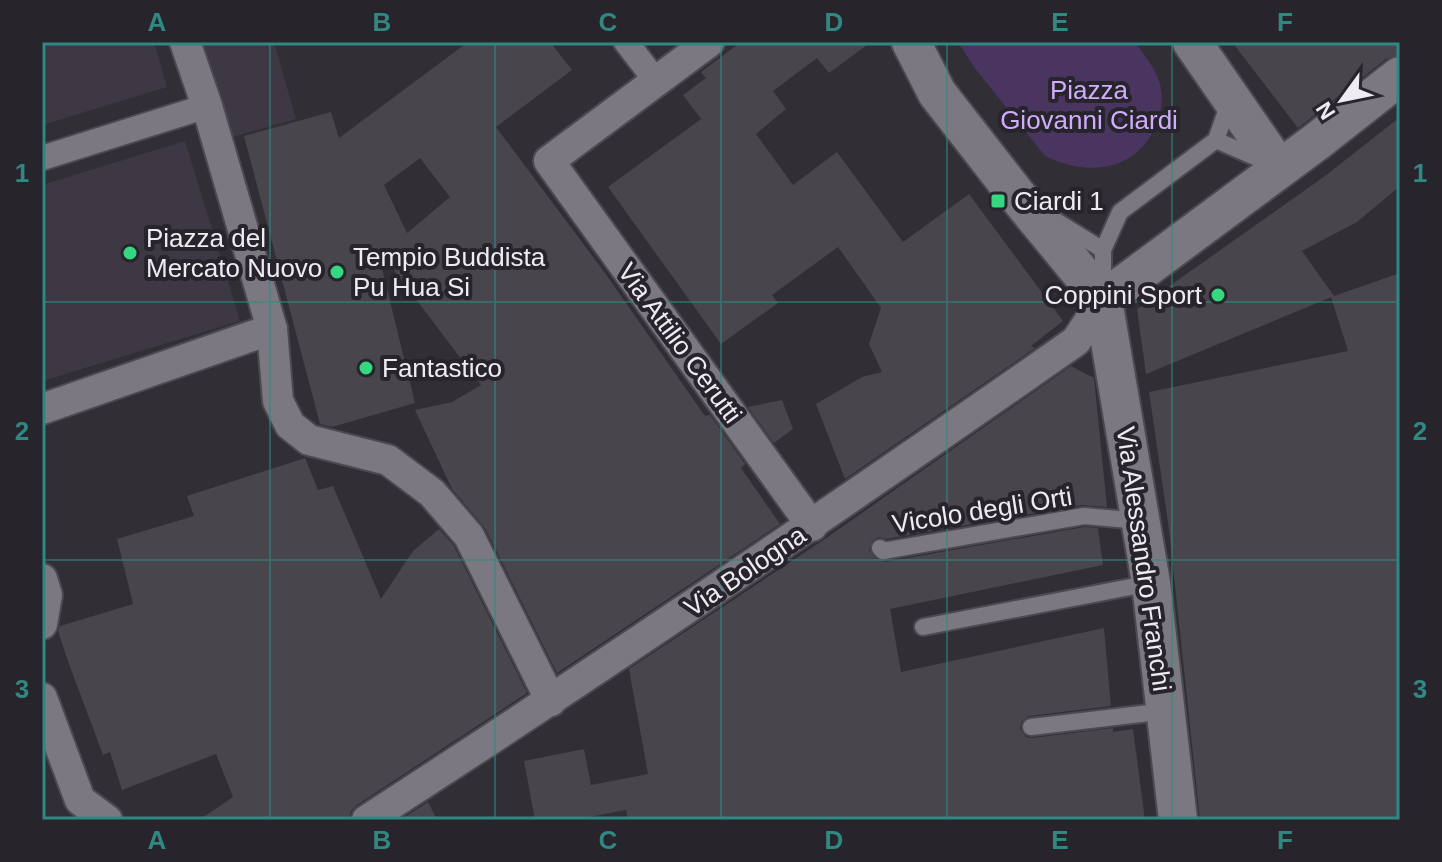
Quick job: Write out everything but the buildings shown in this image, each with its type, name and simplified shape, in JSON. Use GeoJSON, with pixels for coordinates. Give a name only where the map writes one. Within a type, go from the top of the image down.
{"type":"FeatureCollection","features":[{"type":"Feature","properties":{"kind":"street"},"geometry":{"type":"LineString","coordinates":[[626,42],[656,81],[709,42]]}},
{"type":"Feature","properties":{"kind":"street"},"geometry":{"type":"LineString","coordinates":[[911,42],[937,93],[1103,300],[1400,76]]}},
{"type":"Feature","properties":{"kind":"street"},"geometry":{"type":"LineString","coordinates":[[1192,42],[1279,168]]}},
{"type":"Feature","properties":{"kind":"street"},"geometry":{"type":"LineString","coordinates":[[188,43],[272,329],[278,401],[290,425],[309,440],[388,460],[432,493],[469,536],[551,701]]}},
{"type":"Feature","properties":{"kind":"street","name":"Via Attilio Cerutti"},"geometry":{"type":"LineString","coordinates":[[656,81],[549,161],[812,526]]}},
{"type":"Feature","properties":{"kind":"street"},"geometry":{"type":"LineString","coordinates":[[42,158],[207,106]]}},
{"type":"Feature","properties":{"kind":"street","name":"Via Bologna"},"geometry":{"type":"LineString","coordinates":[[367,820],[812,526],[854,504],[1076,341],[1103,300]]}},
{"type":"Feature","properties":{"kind":"street","name":"Via Alessandro Franchi"},"geometry":{"type":"LineString","coordinates":[[1103,300],[1151,583],[1178,820]]}},
{"type":"Feature","properties":{"kind":"street"},"geometry":{"type":"LineString","coordinates":[[42,409],[272,329]]}},
{"type":"Feature","properties":{"kind":"street"},"geometry":{"type":"LineString","coordinates":[[42,579],[47,595],[42,624]]}},
{"type":"Feature","properties":{"kind":"street"},"geometry":{"type":"LineString","coordinates":[[42,698],[80,800],[107,820]]}},
{"type":"Feature","properties":{"kind":"lane"},"geometry":{"type":"LineString","coordinates":[[1103,300],[1103,250],[1120,212],[1216,140],[1230,98]]}},
{"type":"Feature","properties":{"kind":"lane"},"geometry":{"type":"LineString","coordinates":[[1216,140],[1279,168]]}},
{"type":"Feature","properties":{"kind":"lane"},"geometry":{"type":"LineString","coordinates":[[1015,193],[1103,250]]}},
{"type":"Feature","properties":{"kind":"lane","name":"Vicolo degli Orti"},"geometry":{"type":"LineString","coordinates":[[880,548],[883,551],[1084,516],[1141,521]]}},
{"type":"Feature","properties":{"kind":"lane"},"geometry":{"type":"LineString","coordinates":[[923,627],[1151,583]]}},
{"type":"Feature","properties":{"kind":"lane"},"geometry":{"type":"LineString","coordinates":[[1031,727],[1166,711]]}},
{"type":"Feature","properties":{"kind":"shaded area"},"geometry":{"type":"Polygon","coordinates":[[[42,42],[154,42],[167,87],[42,125],[42,42]]]}},
{"type":"Feature","properties":{"kind":"shaded area"},"geometry":{"type":"Polygon","coordinates":[[[201,42],[274,42],[296,119],[229,138],[201,42]]]}},
{"type":"Feature","properties":{"kind":"shaded area","name":"Piazza del Mercato Nuovo"},"geometry":{"type":"Polygon","coordinates":[[[185,141],[240,321],[42,381],[42,185],[185,141]]]}},
{"type":"Feature","properties":{"kind":"green space","name":"Piazza Giovanni Ciardi"},"geometry":{"type":"Polygon","coordinates":[[[958,42],[1135,42],[1160,84],[1162,103],[1156,127],[1132,156],[1105,167],[1075,166],[1045,156],[974,67],[958,42]]]}},
{"type":"Feature","properties":{"kind":"place","name":"Ciardi 1"},"geometry":{"type":"Point","coordinates":[998,201]}},
{"type":"Feature","properties":{"kind":"place","name":"Piazza del Mercato Nuovo"},"geometry":{"type":"Point","coordinates":[130,253]}},
{"type":"Feature","properties":{"kind":"place","name":"Tempio Buddista Pu Hua Si"},"geometry":{"type":"Point","coordinates":[337,272]}},
{"type":"Feature","properties":{"kind":"place","name":"Coppini Sport"},"geometry":{"type":"Point","coordinates":[1218,295]}},
{"type":"Feature","properties":{"kind":"place","name":"Fantastico"},"geometry":{"type":"Point","coordinates":[366,368]}}]}
